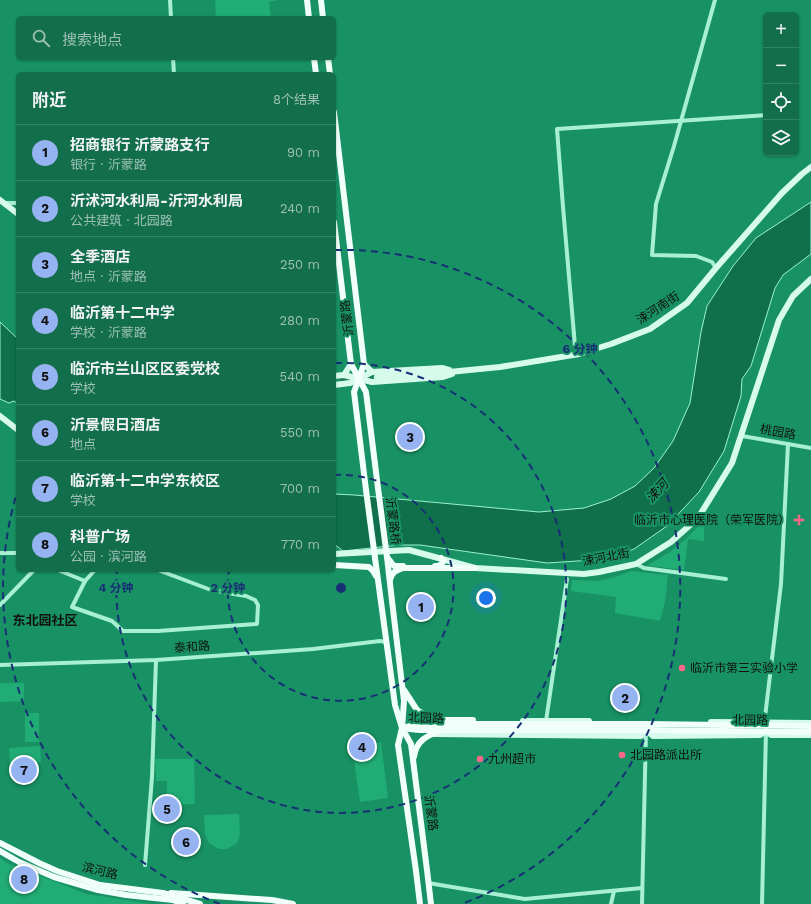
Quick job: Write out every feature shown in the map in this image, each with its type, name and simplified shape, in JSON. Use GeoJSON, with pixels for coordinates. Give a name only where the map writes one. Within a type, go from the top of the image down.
{"type":"FeatureCollection","features":[{"type":"Feature","properties":{"kind":"main road"},"geometry":{"type":"LineString","coordinates":[[307,0],[309,16]]}},
{"type":"Feature","properties":{"kind":"main road"},"geometry":{"type":"LineString","coordinates":[[321,0],[323,16]]}},
{"type":"Feature","properties":{"kind":"main road"},"geometry":{"type":"LineString","coordinates":[[314,60],[316,72]]}},
{"type":"Feature","properties":{"kind":"main road"},"geometry":{"type":"LineString","coordinates":[[328,60],[330,72]]}},
{"type":"Feature","properties":{"kind":"main road","name":"沂蒙路"},"geometry":{"type":"LineString","coordinates":[[336,129],[364,364],[354,392],[366,490]]}},
{"type":"Feature","properties":{"kind":"main road","name":"涑河南街"},"geometry":{"type":"LineString","coordinates":[[377,377],[500,367],[579,354],[650,329],[687,303],[782,193],[811,167]]}},
{"type":"Feature","properties":{"kind":"main road"},"geometry":{"type":"LineString","coordinates":[[2,202],[16,212]]}},
{"type":"Feature","properties":{"kind":"main road","name":"沂蒙路"},"geometry":{"type":"LineString","coordinates":[[336,239],[351,364],[366,392],[378,488]]}},
{"type":"Feature","properties":{"kind":"main road","name":"涑河北街"},"geometry":{"type":"LineString","coordinates":[[336,554],[409,550],[475,568],[584,574],[636,564],[671,542],[698,518],[732,463],[780,320],[794,296],[811,279]]}},
{"type":"Feature","properties":{"kind":"main road"},"geometry":{"type":"LineString","coordinates":[[344,375],[351,364]]}},
{"type":"Feature","properties":{"kind":"main road"},"geometry":{"type":"LineString","coordinates":[[364,364],[372,372]]}},
{"type":"Feature","properties":{"kind":"main road"},"geometry":{"type":"LineString","coordinates":[[340,382],[350,383],[372,372],[442,368],[457,371]]}},
{"type":"Feature","properties":{"kind":"main road"},"geometry":{"type":"LineString","coordinates":[[336,376],[344,375],[372,382],[443,377],[457,371]]}},
{"type":"Feature","properties":{"kind":"main road"},"geometry":{"type":"LineString","coordinates":[[340,382],[354,392]]}},
{"type":"Feature","properties":{"kind":"main road"},"geometry":{"type":"LineString","coordinates":[[0,416],[16,428]]}},
{"type":"Feature","properties":{"kind":"main road","name":"沂蒙路桥"},"geometry":{"type":"LineString","coordinates":[[378,488],[387,557]]}},
{"type":"Feature","properties":{"kind":"main road","name":"沂蒙路桥"},"geometry":{"type":"LineString","coordinates":[[366,490],[375,558]]}},
{"type":"Feature","properties":{"kind":"main road"},"geometry":{"type":"LineString","coordinates":[[387,557],[394,566],[439,566],[443,562],[441,558]]}},
{"type":"Feature","properties":{"kind":"main road","name":"沂蒙路"},"geometry":{"type":"LineString","coordinates":[[387,557],[404,701],[402,728],[398,745],[420,904]]}},
{"type":"Feature","properties":{"kind":"main road"},"geometry":{"type":"LineString","coordinates":[[336,564],[365,565],[369,564],[375,558]]}},
{"type":"Feature","properties":{"kind":"main road","name":"沂蒙路"},"geometry":{"type":"LineString","coordinates":[[375,558],[395,705],[402,728],[411,744],[428,883],[432,904]]}},
{"type":"Feature","properties":{"kind":"main road"},"geometry":{"type":"LineString","coordinates":[[336,564],[369,567],[373,570],[378,580]]}},
{"type":"Feature","properties":{"kind":"main road"},"geometry":{"type":"LineString","coordinates":[[389,582],[392,574],[403,568],[475,568]]}},
{"type":"Feature","properties":{"kind":"main road"},"geometry":{"type":"LineString","coordinates":[[403,688],[417,710],[422,714],[441,720],[766,726],[811,722]]}},
{"type":"Feature","properties":{"kind":"main road","name":"北园路"},"geometry":{"type":"LineString","coordinates":[[402,728],[420,724],[526,722],[646,727]]}},
{"type":"Feature","properties":{"kind":"main road"},"geometry":{"type":"LineString","coordinates":[[432,734],[641,736],[646,727],[653,736],[760,735],[766,726]]}},
{"type":"Feature","properties":{"kind":"main road"},"geometry":{"type":"LineString","coordinates":[[766,726],[770,735],[811,735]]}},
{"type":"Feature","properties":{"kind":"main road","name":"北园路"},"geometry":{"type":"LineString","coordinates":[[766,726],[811,732]]}},
{"type":"Feature","properties":{"kind":"main road","name":"北园路"},"geometry":{"type":"LineString","coordinates":[[402,728],[444,730],[811,726]]}},
{"type":"Feature","properties":{"kind":"main road"},"geometry":{"type":"LineString","coordinates":[[413,762],[415,750],[419,744],[432,734],[444,730]]}},
{"type":"Feature","properties":{"kind":"main road","name":"滨河路"},"geometry":{"type":"LineString","coordinates":[[0,843],[57,871],[100,885],[163,893],[200,904]]}},
{"type":"Feature","properties":{"kind":"main road","name":"滨河路"},"geometry":{"type":"LineString","coordinates":[[0,851],[19,862],[54,877],[98,890],[126,895],[173,900],[183,904]]}},
{"type":"Feature","properties":{"kind":"main road"},"geometry":{"type":"LineString","coordinates":[[415,904],[418,883]]}},
{"type":"Feature","properties":{"kind":"main road"},"geometry":{"type":"LineString","coordinates":[[163,893],[272,900],[293,904]]}},
{"type":"Feature","properties":{"kind":"street"},"geometry":{"type":"LineString","coordinates":[[170,0],[171,16]]}},
{"type":"Feature","properties":{"kind":"street"},"geometry":{"type":"LineString","coordinates":[[714,0],[656,204],[652,255],[696,256],[712,262],[716,268]]}},
{"type":"Feature","properties":{"kind":"street"},"geometry":{"type":"LineString","coordinates":[[173,60],[174,72]]}},
{"type":"Feature","properties":{"kind":"street"},"geometry":{"type":"LineString","coordinates":[[579,354],[575,346],[557,129],[763,115]]}},
{"type":"Feature","properties":{"kind":"street"},"geometry":{"type":"LineString","coordinates":[[2,202],[16,203]]}},
{"type":"Feature","properties":{"kind":"street","name":"桃园路"},"geometry":{"type":"LineString","coordinates":[[742,436],[811,448]]}},
{"type":"Feature","properties":{"kind":"street"},"geometry":{"type":"LineString","coordinates":[[762,904],[765,717],[781,584],[788,444]]}},
{"type":"Feature","properties":{"kind":"street"},"geometry":{"type":"LineString","coordinates":[[0,553],[16,553]]}},
{"type":"Feature","properties":{"kind":"street"},"geometry":{"type":"LineString","coordinates":[[636,564],[644,568],[726,579]]}},
{"type":"Feature","properties":{"kind":"street"},"geometry":{"type":"LineString","coordinates":[[0,605],[32,572]]}},
{"type":"Feature","properties":{"kind":"street"},"geometry":{"type":"LineString","coordinates":[[63,572],[85,581]]}},
{"type":"Feature","properties":{"kind":"street"},"geometry":{"type":"LineString","coordinates":[[93,572],[85,581],[72,607],[112,621],[123,631],[158,632],[257,624],[258,605],[255,600],[246,596],[211,590],[163,572]]}},
{"type":"Feature","properties":{"kind":"street"},"geometry":{"type":"LineString","coordinates":[[546,721],[567,579]]}},
{"type":"Feature","properties":{"kind":"street","name":"泰和路"},"geometry":{"type":"LineString","coordinates":[[0,665],[156,660],[313,649],[380,641],[386,642]]}},
{"type":"Feature","properties":{"kind":"street"},"geometry":{"type":"LineString","coordinates":[[146,865],[152,777],[156,660]]}},
{"type":"Feature","properties":{"kind":"street"},"geometry":{"type":"LineString","coordinates":[[642,904],[646,727]]}},
{"type":"Feature","properties":{"kind":"street"},"geometry":{"type":"LineString","coordinates":[[428,883],[525,899],[642,888]]}},
{"type":"Feature","properties":{"kind":"street"},"geometry":{"type":"LineString","coordinates":[[611,904],[614,891]]}},
{"type":"Feature","properties":{"kind":"shaded area"},"geometry":{"type":"Polygon","coordinates":[[[215,0],[279,0],[269,2],[271,16],[216,16],[215,0]]]}},
{"type":"Feature","properties":{"kind":"shaded area"},"geometry":{"type":"Polygon","coordinates":[[[705,519],[709,519],[704,527],[704,541],[688,539],[684,570],[648,565],[670,552],[687,538],[705,519]]]}},
{"type":"Feature","properties":{"kind":"shaded area"},"geometry":{"type":"Polygon","coordinates":[[[631,571],[668,575],[665,602],[660,621],[615,613],[616,597],[571,591],[572,580],[598,581],[631,571]]]}},
{"type":"Feature","properties":{"kind":"shaded area"},"geometry":{"type":"Polygon","coordinates":[[[0,683],[24,683],[24,701],[0,702],[0,683]]]}},
{"type":"Feature","properties":{"kind":"shaded area"},"geometry":{"type":"Polygon","coordinates":[[[25,713],[39,713],[39,742],[25,742],[25,713]]]}},
{"type":"Feature","properties":{"kind":"shaded area"},"geometry":{"type":"Polygon","coordinates":[[[381,742],[388,798],[360,802],[352,746],[381,742]]]}},
{"type":"Feature","properties":{"kind":"shaded area"},"geometry":{"type":"Polygon","coordinates":[[[40,746],[41,762],[37,762],[37,765],[10,766],[9,748],[40,746]]]}},
{"type":"Feature","properties":{"kind":"shaded area"},"geometry":{"type":"Polygon","coordinates":[[[155,759],[194,759],[195,804],[167,805],[167,781],[156,781],[155,759]]]}},
{"type":"Feature","properties":{"kind":"shaded area"},"geometry":{"type":"Polygon","coordinates":[[[239,814],[240,834],[237,843],[227,849],[219,849],[209,843],[205,834],[204,815],[239,814]]]}},
{"type":"Feature","properties":{"kind":"shaded area"},"geometry":{"type":"Polygon","coordinates":[[[0,858],[9,864],[87,894],[151,904],[0,904],[0,858]]]}},
{"type":"Feature","properties":{"kind":"water","name":"涑河"},"geometry":{"type":"Polygon","coordinates":[[[811,202],[811,254],[783,275],[775,288],[751,366],[742,379],[741,396],[724,451],[699,492],[667,526],[634,549],[618,555],[611,553],[607,559],[547,563],[420,545],[399,545],[343,551],[336,546],[336,494],[539,512],[584,508],[611,499],[635,486],[654,468],[673,441],[690,403],[701,332],[707,306],[733,266],[756,238],[811,202]]]}},
{"type":"Feature","properties":{"kind":"water"},"geometry":{"type":"Polygon","coordinates":[[[0,322],[16,337],[16,402],[14,401],[9,403],[0,399],[0,322]]]}},
{"type":"Feature","properties":{"kind":"tunnel"},"geometry":{"type":"LineString","coordinates":[[340,381],[377,377]]}},
{"type":"Feature","properties":{"kind":"place","name":"全季酒店"},"geometry":{"type":"Point","coordinates":[410,437]}},
{"type":"Feature","properties":{"kind":"place","name":"临沂市心理医院（荣军医院）"},"geometry":{"type":"Point","coordinates":[799,520]}},
{"type":"Feature","properties":{"kind":"place","name":"招商银行 沂蒙路支行"},"geometry":{"type":"Point","coordinates":[421,607]}},
{"type":"Feature","properties":{"kind":"place","name":"临沂市第三实验小学"},"geometry":{"type":"Point","coordinates":[682,668]}},
{"type":"Feature","properties":{"kind":"place","name":"沂沭河水利局-沂河水利局"},"geometry":{"type":"Point","coordinates":[625,698]}},
{"type":"Feature","properties":{"kind":"place","name":"临沂第十二中学"},"geometry":{"type":"Point","coordinates":[362,747]}},
{"type":"Feature","properties":{"kind":"place","name":"北园路派出所"},"geometry":{"type":"Point","coordinates":[622,755]}},
{"type":"Feature","properties":{"kind":"place","name":"九州超市"},"geometry":{"type":"Point","coordinates":[480,759]}},
{"type":"Feature","properties":{"kind":"place","name":"临沂第十二中学东校区"},"geometry":{"type":"Point","coordinates":[24,770]}},
{"type":"Feature","properties":{"kind":"place","name":"临沂市兰山区区委党校"},"geometry":{"type":"Point","coordinates":[167,809]}},
{"type":"Feature","properties":{"kind":"place","name":"沂景假日酒店"},"geometry":{"type":"Point","coordinates":[186,842]}},
{"type":"Feature","properties":{"kind":"place","name":"科普广场"},"geometry":{"type":"Point","coordinates":[24,879]}},
{"type":"Feature","properties":{"kind":"district","name":"东北园社区"},"geometry":{"type":"Point","coordinates":[45,620]}}]}
